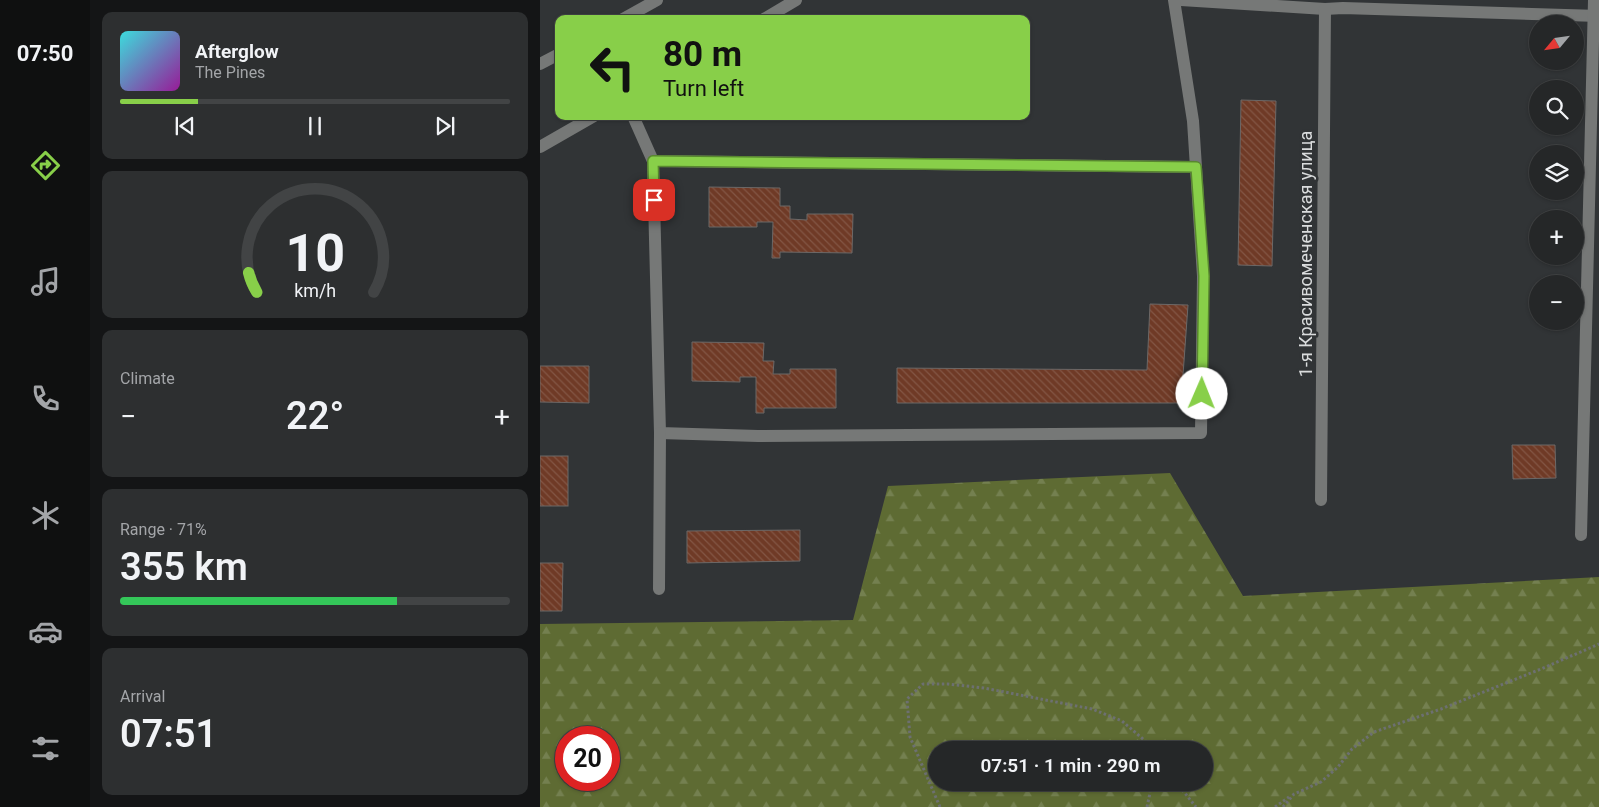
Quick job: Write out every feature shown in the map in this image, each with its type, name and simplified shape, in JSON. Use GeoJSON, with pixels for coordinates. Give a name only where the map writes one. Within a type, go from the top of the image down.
{"type":"FeatureCollection","features":[{"type":"Feature","properties":{"kind":"street"},"geometry":{"type":"LineString","coordinates":[[630,15],[657,0]]}},
{"type":"Feature","properties":{"kind":"street"},"geometry":{"type":"LineString","coordinates":[[771,15],[796,0]]}},
{"type":"Feature","properties":{"kind":"street"},"geometry":{"type":"LineString","coordinates":[[660,433],[758,436],[1201,433],[1204,276],[1193,121],[1174,0]]}},
{"type":"Feature","properties":{"kind":"street"},"geometry":{"type":"LineString","coordinates":[[1181,0],[1325,9],[1343,4],[1596,16]]}},
{"type":"Feature","properties":{"kind":"street"},"geometry":{"type":"LineString","coordinates":[[1581,535],[1596,16],[1594,0]]}},
{"type":"Feature","properties":{"kind":"street","name":"1-я Красивомеченская улица"},"geometry":{"type":"LineString","coordinates":[[1321,500],[1325,9]]}},
{"type":"Feature","properties":{"kind":"street"},"geometry":{"type":"LineString","coordinates":[[540,64],[555,56]]}},
{"type":"Feature","properties":{"kind":"street"},"geometry":{"type":"LineString","coordinates":[[540,147],[587,120]]}},
{"type":"Feature","properties":{"kind":"street"},"geometry":{"type":"LineString","coordinates":[[635,120],[653,161],[660,433],[658,589]]}},
{"type":"Feature","properties":{"kind":"street"},"geometry":{"type":"LineString","coordinates":[[653,161],[1196,167]]}},
{"type":"Feature","properties":{"kind":"path"},"geometry":{"type":"LineString","coordinates":[[1275,807],[1294,794],[1321,782],[1338,767],[1352,749],[1374,732],[1441,709],[1599,644]]}},
{"type":"Feature","properties":{"kind":"path"},"geometry":{"type":"LineString","coordinates":[[928,779],[910,737],[907,699],[922,684],[948,684],[984,688],[1092,709],[1122,721],[1145,741]]}},
{"type":"Feature","properties":{"kind":"path"},"geometry":{"type":"LineString","coordinates":[[933,791],[940,807]]}},
{"type":"Feature","properties":{"kind":"path"},"geometry":{"type":"LineString","coordinates":[[1147,807],[1149,791]]}},
{"type":"Feature","properties":{"kind":"path"},"geometry":{"type":"LineString","coordinates":[[1183,791],[1196,807]]}},
{"type":"Feature","properties":{"kind":"path"},"geometry":{"type":"LineString","coordinates":[[1282,807],[1294,794]]}},
{"type":"Feature","properties":{"kind":"green space"},"geometry":{"type":"Polygon","coordinates":[[[1170,473],[1243,596],[1599,577],[1599,807],[540,807],[540,624],[853,620],[888,486],[1170,473]]]}},
{"type":"Feature","properties":{"kind":"building"},"geometry":{"type":"Polygon","coordinates":[[[1241,100],[1276,101],[1272,266],[1238,265],[1241,100]]]}},
{"type":"Feature","properties":{"kind":"building"},"geometry":{"type":"Polygon","coordinates":[[[709,187],[780,188],[780,206],[790,206],[790,219],[807,220],[807,214],[853,214],[852,253],[780,252],[780,258],[772,258],[773,222],[757,222],[757,227],[709,227],[709,187]]]}},
{"type":"Feature","properties":{"kind":"building"},"geometry":{"type":"Polygon","coordinates":[[[1150,304],[1188,305],[1181,403],[897,403],[897,368],[1147,370],[1150,304]]]}},
{"type":"Feature","properties":{"kind":"building"},"geometry":{"type":"Polygon","coordinates":[[[692,342],[764,343],[763,361],[774,361],[773,374],[790,374],[790,369],[836,369],[836,408],[764,408],[764,413],[756,413],[756,377],[740,377],[740,382],[692,381],[692,342]]]}},
{"type":"Feature","properties":{"kind":"building"},"geometry":{"type":"Polygon","coordinates":[[[540,366],[589,366],[589,403],[540,402],[540,366]]]}},
{"type":"Feature","properties":{"kind":"building"},"geometry":{"type":"Polygon","coordinates":[[[1512,445],[1555,445],[1556,478],[1513,479],[1512,445]]]}},
{"type":"Feature","properties":{"kind":"building"},"geometry":{"type":"Polygon","coordinates":[[[540,456],[568,456],[568,506],[540,506],[540,456]]]}},
{"type":"Feature","properties":{"kind":"building"},"geometry":{"type":"Polygon","coordinates":[[[800,530],[800,561],[687,563],[687,531],[800,530]]]}},
{"type":"Feature","properties":{"kind":"building"},"geometry":{"type":"Polygon","coordinates":[[[540,563],[563,563],[562,611],[540,611],[540,563]]]}},
{"type":"Feature","properties":{"kind":"route"},"geometry":{"type":"LineString","coordinates":[[654,200],[653,161],[1196,167],[1204,276],[1202,394]]}}]}
